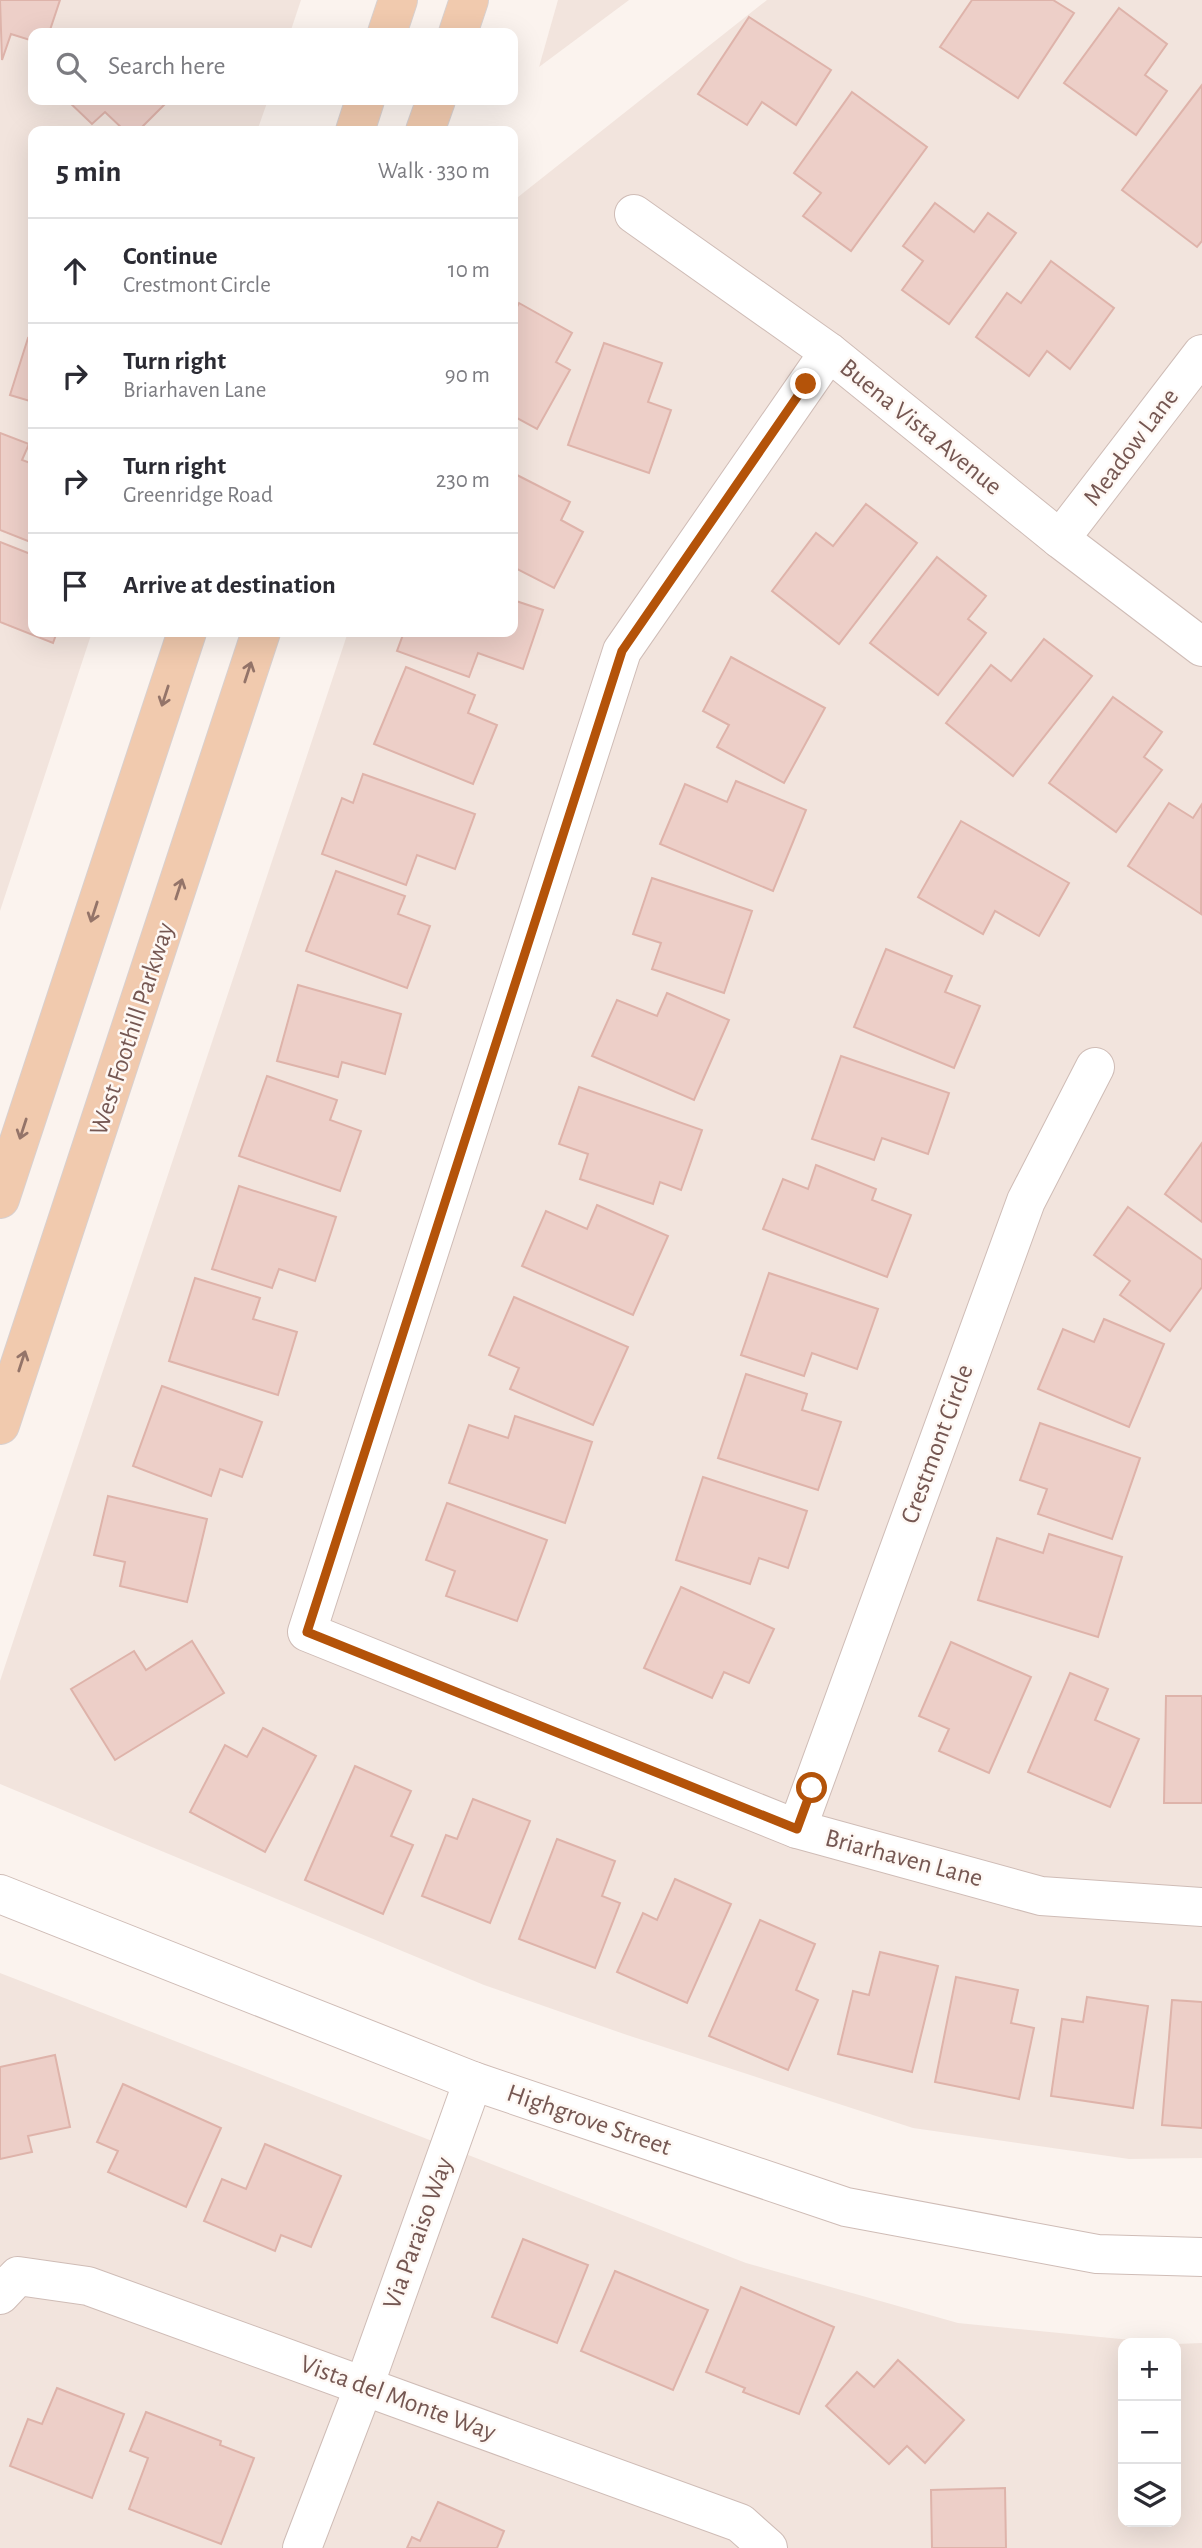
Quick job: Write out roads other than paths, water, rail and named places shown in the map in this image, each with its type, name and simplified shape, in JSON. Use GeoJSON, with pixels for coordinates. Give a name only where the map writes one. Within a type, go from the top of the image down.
{"type":"FeatureCollection","features":[{"type":"Feature","properties":{"kind":"main road"},"geometry":{"type":"LineString","coordinates":[[389,28],[398,0]]}},
{"type":"Feature","properties":{"kind":"main road"},"geometry":{"type":"LineString","coordinates":[[460,28],[469,0]]}},
{"type":"Feature","properties":{"kind":"main road"},"geometry":{"type":"LineString","coordinates":[[357,126],[363,105]]}},
{"type":"Feature","properties":{"kind":"main road"},"geometry":{"type":"LineString","coordinates":[[427,126],[434,105]]}},
{"type":"Feature","properties":{"kind":"main road"},"geometry":{"type":"LineString","coordinates":[[0,1199],[185,637]]}},
{"type":"Feature","properties":{"kind":"main road","name":"West Foothill Parkway"},"geometry":{"type":"LineString","coordinates":[[0,1425],[259,637]]}},
{"type":"Feature","properties":{"kind":"street","name":"Buena Vista Avenue"},"geometry":{"type":"LineString","coordinates":[[634,214],[828,352],[1060,540],[1202,648]]}},
{"type":"Feature","properties":{"kind":"street","name":"Briarhaven Lane"},"geometry":{"type":"LineString","coordinates":[[828,352],[622,651],[307,1632],[797,1829],[1041,1896],[1202,1907]]}},
{"type":"Feature","properties":{"kind":"street","name":"Meadow Lane"},"geometry":{"type":"LineString","coordinates":[[1060,540],[1202,354]]}},
{"type":"Feature","properties":{"kind":"street","name":"Crestmont Circle"},"geometry":{"type":"LineString","coordinates":[[797,1829],[1026,1201],[1096,1067]]}},
{"type":"Feature","properties":{"kind":"street","name":"Highgrove Street"},"geometry":{"type":"LineString","coordinates":[[0,1894],[473,2081],[846,2207],[1097,2254],[1202,2257]]}},
{"type":"Feature","properties":{"kind":"street","name":"Via Paraiso Way"},"geometry":{"type":"LineString","coordinates":[[302,2548],[364,2386],[473,2081]]}},
{"type":"Feature","properties":{"kind":"street","name":"Vista del Monte Way"},"geometry":{"type":"LineString","coordinates":[[9,2285],[88,2286],[740,2523],[768,2548]]}}]}
